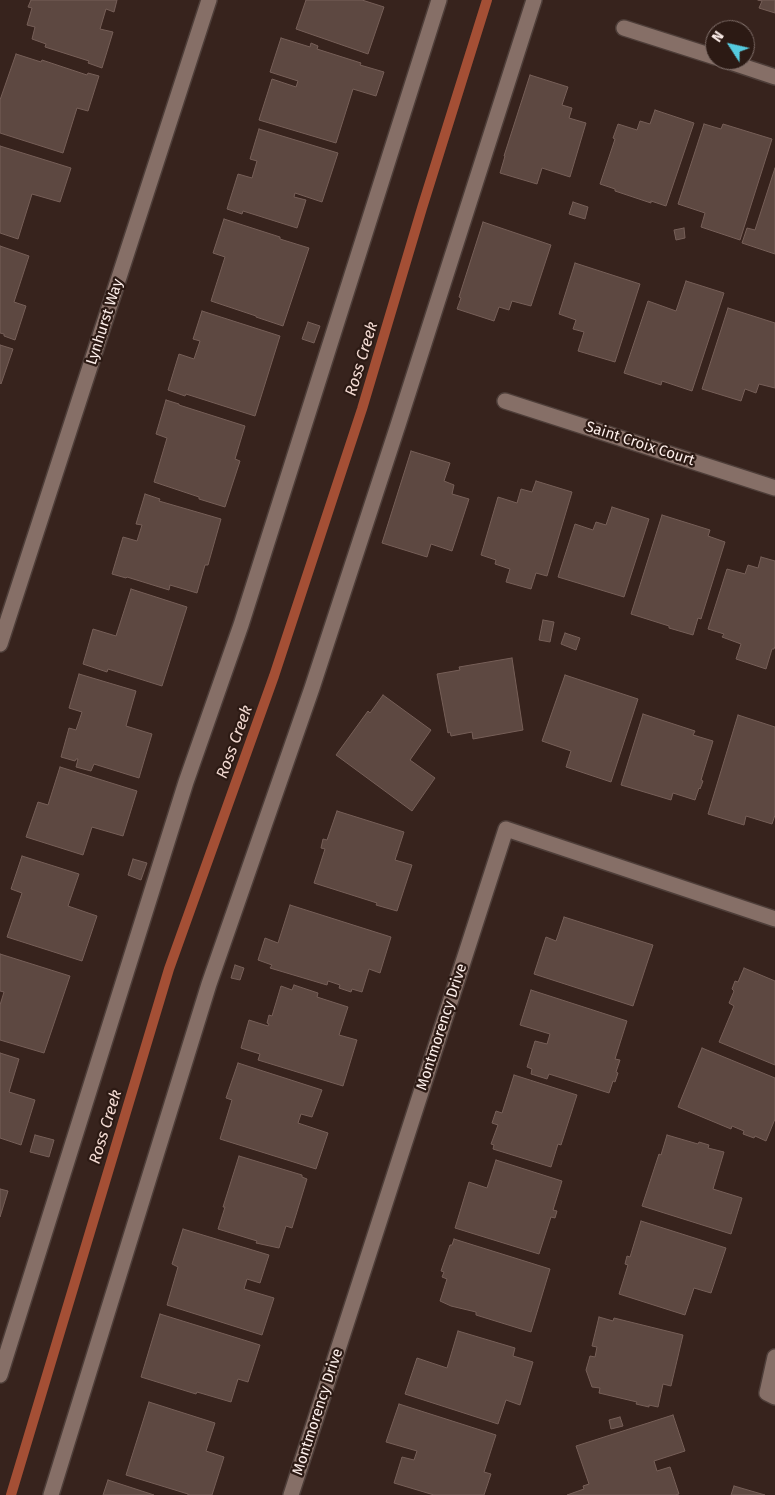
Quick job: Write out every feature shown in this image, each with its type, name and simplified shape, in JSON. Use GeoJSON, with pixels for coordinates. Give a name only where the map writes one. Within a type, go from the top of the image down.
{"type":"FeatureCollection","features":[{"type":"Feature","properties":{"kind":"street","name":"Lynhurst Way"},"geometry":{"type":"LineString","coordinates":[[0,644],[209,0]]}},
{"type":"Feature","properties":{"kind":"street"},"geometry":{"type":"LineString","coordinates":[[0,1375],[186,782],[241,625],[438,0]]}},
{"type":"Feature","properties":{"kind":"street"},"geometry":{"type":"LineString","coordinates":[[51,1495],[209,984],[312,688],[534,0]]}},
{"type":"Feature","properties":{"kind":"street"},"geometry":{"type":"LineString","coordinates":[[624,28],[705,54]]}},
{"type":"Feature","properties":{"kind":"street"},"geometry":{"type":"LineString","coordinates":[[754,70],[775,77]]}},
{"type":"Feature","properties":{"kind":"street","name":"Saint Croix Court"},"geometry":{"type":"LineString","coordinates":[[505,401],[775,488]]}},
{"type":"Feature","properties":{"kind":"street","name":"Montmorency Drive"},"geometry":{"type":"LineString","coordinates":[[291,1495],[506,829],[775,919]]}},
{"type":"Feature","properties":{"kind":"street"},"geometry":{"type":"LineString","coordinates":[[771,1395],[775,1357]]}},
{"type":"Feature","properties":{"kind":"building"},"geometry":{"type":"Polygon","coordinates":[[[31,0],[117,0],[114,12],[106,9],[100,29],[113,32],[102,68],[88,63],[89,61],[45,47],[46,44],[32,39],[35,27],[27,25],[32,8],[28,7],[31,0]]]}},
{"type":"Feature","properties":{"kind":"building"},"geometry":{"type":"Polygon","coordinates":[[[306,0],[362,0],[384,7],[368,54],[296,29],[306,0]]]}},
{"type":"Feature","properties":{"kind":"building"},"geometry":{"type":"Polygon","coordinates":[[[758,0],[775,0],[775,13],[759,8],[762,1],[758,0]]]}},
{"type":"Feature","properties":{"kind":"building"},"geometry":{"type":"Polygon","coordinates":[[[281,38],[310,47],[311,43],[318,46],[317,49],[384,72],[376,96],[353,89],[336,143],[259,120],[272,79],[296,87],[298,81],[270,72],[281,38]]]}},
{"type":"Feature","properties":{"kind":"building"},"geometry":{"type":"Polygon","coordinates":[[[16,54],[41,62],[42,60],[87,75],[88,73],[99,76],[88,111],[77,108],[63,153],[0,133],[0,100],[16,54]]]}},
{"type":"Feature","properties":{"kind":"building"},"geometry":{"type":"Polygon","coordinates":[[[530,75],[568,87],[562,105],[572,108],[569,118],[586,123],[570,177],[542,168],[537,184],[500,173],[530,75]]]}},
{"type":"Feature","properties":{"kind":"building"},"geometry":{"type":"Polygon","coordinates":[[[655,110],[694,123],[666,206],[615,191],[615,189],[600,184],[618,124],[637,130],[640,121],[650,124],[655,110]]]}},
{"type":"Feature","properties":{"kind":"building"},"geometry":{"type":"Polygon","coordinates":[[[704,124],[721,129],[723,124],[772,139],[740,240],[701,227],[705,213],[678,204],[704,124]]]}},
{"type":"Feature","properties":{"kind":"building"},"geometry":{"type":"Polygon","coordinates":[[[259,129],[338,153],[322,202],[295,193],[294,197],[306,200],[297,228],[243,211],[242,214],[227,209],[238,174],[252,178],[257,161],[250,159],[259,129]]]}},
{"type":"Feature","properties":{"kind":"building"},"geometry":{"type":"Polygon","coordinates":[[[0,146],[71,168],[60,202],[32,194],[18,239],[0,233],[0,146]]]}},
{"type":"Feature","properties":{"kind":"building"},"geometry":{"type":"Polygon","coordinates":[[[775,168],[775,254],[742,243],[747,228],[755,230],[775,168]]]}},
{"type":"Feature","properties":{"kind":"building"},"geometry":{"type":"Polygon","coordinates":[[[573,202],[588,207],[585,219],[569,214],[573,202]]]}},
{"type":"Feature","properties":{"kind":"building"},"geometry":{"type":"Polygon","coordinates":[[[224,219],[309,248],[283,326],[211,301],[225,257],[213,253],[224,219]]]}},
{"type":"Feature","properties":{"kind":"building"},"geometry":{"type":"Polygon","coordinates":[[[483,222],[551,245],[531,306],[512,301],[509,310],[499,307],[494,321],[457,309],[461,298],[459,297],[483,222]]]}},
{"type":"Feature","properties":{"kind":"building"},"geometry":{"type":"Polygon","coordinates":[[[684,228],[685,238],[676,240],[674,230],[684,228]]]}},
{"type":"Feature","properties":{"kind":"building"},"geometry":{"type":"Polygon","coordinates":[[[0,246],[29,256],[14,302],[26,306],[15,340],[0,333],[0,246]]]}},
{"type":"Feature","properties":{"kind":"building"},"geometry":{"type":"Polygon","coordinates":[[[575,263],[640,284],[615,362],[578,351],[584,332],[573,329],[576,320],[559,314],[575,263]]]}},
{"type":"Feature","properties":{"kind":"building"},"geometry":{"type":"Polygon","coordinates":[[[686,281],[724,293],[692,391],[662,381],[661,385],[624,373],[648,301],[676,311],[686,281]]]}},
{"type":"Feature","properties":{"kind":"building"},"geometry":{"type":"Polygon","coordinates":[[[728,308],[775,323],[775,388],[759,384],[756,393],[745,389],[741,401],[702,389],[728,308]]]}},
{"type":"Feature","properties":{"kind":"building"},"geometry":{"type":"Polygon","coordinates":[[[202,311],[280,336],[255,416],[168,390],[179,354],[194,359],[200,341],[193,339],[202,311]]]}},
{"type":"Feature","properties":{"kind":"building"},"geometry":{"type":"Polygon","coordinates":[[[308,322],[320,326],[314,343],[302,339],[308,322]]]}},
{"type":"Feature","properties":{"kind":"building"},"geometry":{"type":"Polygon","coordinates":[[[0,345],[13,349],[1,384],[0,383],[0,345]]]}},
{"type":"Feature","properties":{"kind":"building"},"geometry":{"type":"Polygon","coordinates":[[[166,400],[245,426],[235,459],[240,461],[225,507],[154,482],[167,438],[156,434],[166,400]]]}},
{"type":"Feature","properties":{"kind":"building"},"geometry":{"type":"Polygon","coordinates":[[[411,451],[450,463],[444,481],[454,485],[452,494],[469,499],[452,551],[431,544],[427,557],[382,543],[411,451]]]}},
{"type":"Feature","properties":{"kind":"building"},"geometry":{"type":"Polygon","coordinates":[[[536,481],[572,492],[547,576],[536,573],[531,589],[506,582],[510,569],[495,564],[496,560],[481,555],[498,497],[517,503],[521,489],[532,492],[536,481]]]}},
{"type":"Feature","properties":{"kind":"building"},"geometry":{"type":"Polygon","coordinates":[[[145,494],[160,499],[159,501],[221,519],[208,565],[205,565],[197,593],[170,585],[169,590],[112,574],[123,537],[137,541],[142,525],[136,524],[145,494]]]}},
{"type":"Feature","properties":{"kind":"building"},"geometry":{"type":"Polygon","coordinates":[[[612,507],[649,519],[624,597],[558,577],[575,524],[593,530],[596,522],[606,525],[612,507]]]}},
{"type":"Feature","properties":{"kind":"building"},"geometry":{"type":"Polygon","coordinates":[[[662,515],[710,530],[708,536],[725,542],[701,619],[698,618],[693,635],[631,614],[662,515]]]}},
{"type":"Feature","properties":{"kind":"building"},"geometry":{"type":"Polygon","coordinates":[[[761,557],[775,561],[775,646],[772,649],[766,669],[736,659],[741,644],[722,637],[724,634],[708,629],[727,569],[745,574],[748,565],[758,568],[761,557]]]}},
{"type":"Feature","properties":{"kind":"building"},"geometry":{"type":"Polygon","coordinates":[[[131,589],[187,607],[162,686],[108,669],[107,672],[83,664],[93,629],[116,636],[131,589]]]}},
{"type":"Feature","properties":{"kind":"building"},"geometry":{"type":"Polygon","coordinates":[[[543,620],[554,622],[550,642],[539,640],[543,620]]]}},
{"type":"Feature","properties":{"kind":"building"},"geometry":{"type":"Polygon","coordinates":[[[565,633],[580,638],[576,650],[561,644],[565,633]]]}},
{"type":"Feature","properties":{"kind":"building"},"geometry":{"type":"Polygon","coordinates":[[[512,658],[523,730],[473,739],[472,732],[451,736],[450,732],[448,733],[437,674],[460,670],[459,667],[512,658]]]}},
{"type":"Feature","properties":{"kind":"building"},"geometry":{"type":"Polygon","coordinates":[[[79,674],[136,691],[126,726],[152,734],[139,778],[94,764],[91,771],[76,767],[78,759],[75,761],[61,757],[69,728],[76,730],[82,712],[69,708],[79,674]]]}},
{"type":"Feature","properties":{"kind":"building"},"geometry":{"type":"Polygon","coordinates":[[[565,675],[638,699],[611,782],[566,767],[571,751],[542,741],[565,675]]]}},
{"type":"Feature","properties":{"kind":"building"},"geometry":{"type":"Polygon","coordinates":[[[383,695],[431,730],[410,760],[435,778],[412,811],[336,755],[368,711],[370,713],[383,695]]]}},
{"type":"Feature","properties":{"kind":"building"},"geometry":{"type":"Polygon","coordinates":[[[643,714],[695,731],[693,735],[713,741],[701,780],[703,781],[695,800],[673,793],[671,800],[621,785],[643,714]]]}},
{"type":"Feature","properties":{"kind":"building"},"geometry":{"type":"Polygon","coordinates":[[[738,715],[775,727],[775,815],[772,824],[746,816],[744,825],[708,814],[738,715]]]}},
{"type":"Feature","properties":{"kind":"building"},"geometry":{"type":"Polygon","coordinates":[[[60,767],[137,791],[123,836],[92,827],[83,855],[26,837],[38,802],[48,805],[60,767]]]}},
{"type":"Feature","properties":{"kind":"building"},"geometry":{"type":"Polygon","coordinates":[[[337,811],[404,832],[395,860],[412,865],[397,911],[314,883],[325,849],[321,848],[323,839],[327,840],[337,811]]]}},
{"type":"Feature","properties":{"kind":"building"},"geometry":{"type":"Polygon","coordinates":[[[22,856],[79,874],[68,906],[97,916],[82,961],[7,937],[22,893],[11,889],[22,856]]]}},
{"type":"Feature","properties":{"kind":"building"},"geometry":{"type":"Polygon","coordinates":[[[133,859],[147,863],[141,880],[128,875],[133,859]]]}},
{"type":"Feature","properties":{"kind":"building"},"geometry":{"type":"Polygon","coordinates":[[[290,905],[391,937],[380,973],[369,969],[362,992],[352,989],[351,992],[339,988],[340,985],[328,981],[327,985],[270,968],[272,965],[258,960],[265,938],[278,943],[290,905]]]}},
{"type":"Feature","properties":{"kind":"building"},"geometry":{"type":"Polygon","coordinates":[[[564,917],[653,945],[633,1006],[534,974],[546,937],[556,941],[564,917]]]}},
{"type":"Feature","properties":{"kind":"building"},"geometry":{"type":"Polygon","coordinates":[[[0,954],[70,976],[44,1053],[0,1040],[0,1005],[4,992],[0,991],[0,954]]]}},
{"type":"Feature","properties":{"kind":"building"},"geometry":{"type":"Polygon","coordinates":[[[235,965],[244,968],[240,980],[231,978],[235,965]]]}},
{"type":"Feature","properties":{"kind":"building"},"geometry":{"type":"Polygon","coordinates":[[[744,968],[775,981],[775,1065],[719,1042],[734,1006],[729,1003],[734,991],[732,989],[735,981],[738,982],[744,968]]]}},
{"type":"Feature","properties":{"kind":"building"},"geometry":{"type":"Polygon","coordinates":[[[294,985],[318,993],[317,997],[348,1007],[339,1035],[357,1040],[343,1086],[258,1060],[260,1054],[241,1048],[249,1020],[268,1026],[269,1015],[272,1016],[281,986],[292,990],[294,985]]]}},
{"type":"Feature","properties":{"kind":"building"},"geometry":{"type":"Polygon","coordinates":[[[531,990],[627,1021],[615,1059],[620,1060],[616,1072],[618,1073],[609,1093],[549,1074],[547,1079],[531,1074],[532,1069],[527,1067],[535,1041],[547,1044],[550,1034],[520,1025],[531,990]]]}},
{"type":"Feature","properties":{"kind":"building"},"geometry":{"type":"Polygon","coordinates":[[[702,1048],[775,1078],[775,1119],[766,1141],[755,1136],[754,1138],[743,1134],[744,1131],[732,1126],[731,1129],[678,1107],[702,1048]]]}},
{"type":"Feature","properties":{"kind":"building"},"geometry":{"type":"Polygon","coordinates":[[[0,1053],[19,1059],[9,1092],[35,1100],[21,1145],[0,1138],[0,1053]]]}},
{"type":"Feature","properties":{"kind":"building"},"geometry":{"type":"Polygon","coordinates":[[[238,1063],[322,1090],[312,1117],[301,1114],[298,1123],[328,1133],[316,1169],[220,1139],[232,1100],[226,1098],[238,1063]]]}},
{"type":"Feature","properties":{"kind":"building"},"geometry":{"type":"Polygon","coordinates":[[[514,1075],[577,1095],[561,1145],[558,1144],[551,1167],[493,1149],[494,1145],[491,1144],[498,1125],[492,1123],[496,1111],[502,1113],[514,1075]]]}},
{"type":"Feature","properties":{"kind":"building"},"geometry":{"type":"Polygon","coordinates":[[[35,1135],[54,1140],[49,1157],[30,1152],[35,1135]]]}},
{"type":"Feature","properties":{"kind":"building"},"geometry":{"type":"Polygon","coordinates":[[[667,1135],[698,1144],[699,1142],[709,1145],[708,1148],[724,1152],[713,1189],[742,1198],[731,1234],[642,1206],[667,1135]]]}},
{"type":"Feature","properties":{"kind":"building"},"geometry":{"type":"Polygon","coordinates":[[[239,1156],[302,1175],[302,1177],[307,1179],[292,1228],[286,1226],[279,1248],[256,1243],[257,1241],[218,1229],[239,1156]]]}},
{"type":"Feature","properties":{"kind":"building"},"geometry":{"type":"Polygon","coordinates":[[[496,1160],[562,1181],[553,1210],[557,1211],[555,1218],[551,1217],[539,1254],[455,1228],[469,1182],[487,1188],[496,1160]]]}},
{"type":"Feature","properties":{"kind":"building"},"geometry":{"type":"Polygon","coordinates":[[[0,1189],[8,1191],[0,1217],[0,1189]]]}},
{"type":"Feature","properties":{"kind":"building"},"geometry":{"type":"Polygon","coordinates":[[[641,1221],[726,1248],[711,1293],[694,1288],[685,1315],[619,1294],[628,1265],[625,1264],[627,1256],[630,1257],[641,1221]]]}},
{"type":"Feature","properties":{"kind":"building"},"geometry":{"type":"Polygon","coordinates":[[[183,1229],[269,1255],[260,1283],[247,1279],[244,1289],[274,1298],[262,1335],[167,1305],[178,1267],[172,1264],[183,1229]]]}},
{"type":"Feature","properties":{"kind":"building"},"geometry":{"type":"Polygon","coordinates":[[[454,1239],[550,1269],[531,1332],[476,1315],[476,1312],[451,1306],[440,1301],[447,1279],[442,1277],[444,1272],[441,1271],[454,1239]]]}},
{"type":"Feature","properties":{"kind":"building"},"geometry":{"type":"Polygon","coordinates":[[[160,1314],[260,1345],[248,1382],[238,1379],[231,1402],[197,1392],[196,1394],[141,1377],[160,1314]]]}},
{"type":"Feature","properties":{"kind":"building"},"geometry":{"type":"Polygon","coordinates":[[[599,1317],[613,1321],[614,1318],[683,1335],[671,1386],[663,1384],[658,1407],[636,1404],[637,1402],[599,1393],[600,1388],[592,1387],[586,1370],[590,1356],[595,1357],[597,1347],[592,1346],[599,1317]]]}},
{"type":"Feature","properties":{"kind":"building"},"geometry":{"type":"Polygon","coordinates":[[[458,1331],[515,1348],[513,1356],[533,1362],[520,1405],[506,1400],[498,1424],[405,1394],[417,1358],[447,1368],[458,1331]]]}},
{"type":"Feature","properties":{"kind":"building"},"geometry":{"type":"Polygon","coordinates":[[[149,1402],[215,1423],[206,1451],[224,1457],[212,1495],[188,1495],[126,1475],[149,1402]]]}},
{"type":"Feature","properties":{"kind":"building"},"geometry":{"type":"Polygon","coordinates":[[[399,1404],[496,1435],[484,1472],[491,1474],[484,1495],[434,1495],[394,1483],[402,1457],[414,1460],[417,1451],[386,1442],[399,1404]]]}},
{"type":"Feature","properties":{"kind":"building"},"geometry":{"type":"Polygon","coordinates":[[[673,1415],[685,1451],[654,1461],[657,1471],[670,1467],[679,1494],[567,1495],[584,1489],[583,1486],[589,1484],[576,1446],[673,1415]]]}},
{"type":"Feature","properties":{"kind":"building"},"geometry":{"type":"Polygon","coordinates":[[[620,1417],[623,1426],[611,1429],[609,1420],[620,1417]]]}},
{"type":"Feature","properties":{"kind":"building"},"geometry":{"type":"Polygon","coordinates":[[[108,1480],[154,1495],[103,1495],[108,1480]]]}},
{"type":"Feature","properties":{"kind":"building"},"geometry":{"type":"Polygon","coordinates":[[[734,1486],[765,1495],[731,1495],[734,1486]]]}},
{"type":"Feature","properties":{"kind":"waterway","name":"Ross Creek"},"geometry":{"type":"LineString","coordinates":[[11,1495],[169,969],[274,676],[362,409],[487,0]]}}]}
